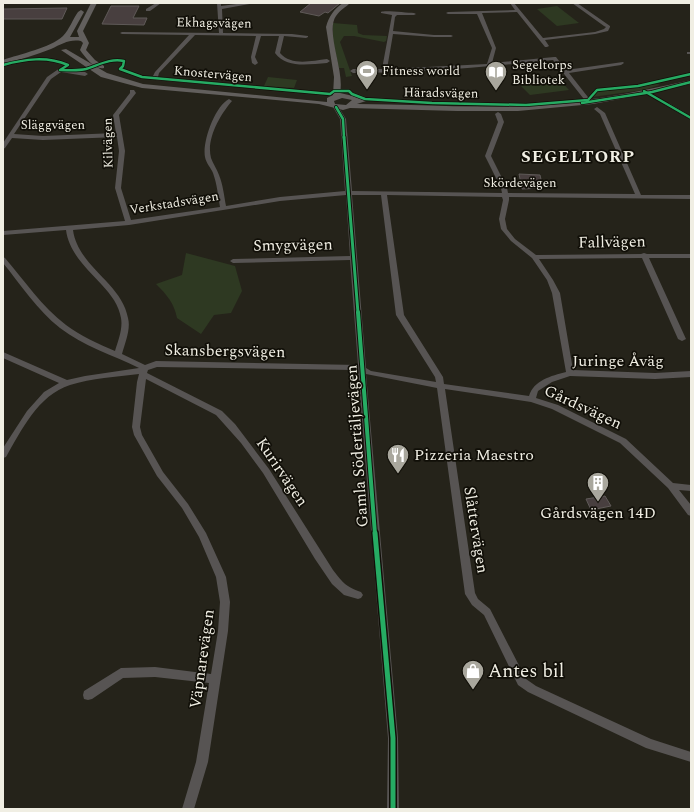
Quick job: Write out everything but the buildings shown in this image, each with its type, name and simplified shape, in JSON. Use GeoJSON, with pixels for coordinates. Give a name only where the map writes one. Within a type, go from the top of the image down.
{"type":"FeatureCollection","features":[{"type":"Feature","properties":{"kind":"main road"},"geometry":{"type":"LineString","coordinates":[[61,46],[86,3]]}},
{"type":"Feature","properties":{"kind":"main road"},"geometry":{"type":"LineString","coordinates":[[94,3],[80,31],[84,42],[83,50],[85,54],[105,69],[128,77],[150,82],[350,102]]}},
{"type":"Feature","properties":{"kind":"main road"},"geometry":{"type":"LineString","coordinates":[[347,3],[331,18],[329,28],[340,82],[350,102]]}},
{"type":"Feature","properties":{"kind":"main road"},"geometry":{"type":"LineString","coordinates":[[61,46],[70,38],[84,42]]}},
{"type":"Feature","properties":{"kind":"main road"},"geometry":{"type":"LineString","coordinates":[[3,62],[38,51],[61,46],[74,50],[84,42]]}},
{"type":"Feature","properties":{"kind":"main road"},"geometry":{"type":"LineString","coordinates":[[61,46],[104,75],[142,86],[350,102]]}},
{"type":"Feature","properties":{"kind":"main road"},"geometry":{"type":"LineString","coordinates":[[334,101],[340,82]]}},
{"type":"Feature","properties":{"kind":"main road","name":"Häradsvägen"},"geometry":{"type":"LineString","coordinates":[[350,102],[493,109],[527,108],[590,102],[652,92],[691,82]]}},
{"type":"Feature","properties":{"kind":"street"},"geometry":{"type":"LineString","coordinates":[[148,10],[159,3]]}},
{"type":"Feature","properties":{"kind":"street"},"geometry":{"type":"LineString","coordinates":[[221,34],[219,6],[253,3]]}},
{"type":"Feature","properties":{"kind":"street"},"geometry":{"type":"LineString","coordinates":[[512,3],[543,40],[554,58],[590,102]]}},
{"type":"Feature","properties":{"kind":"street"},"geometry":{"type":"LineString","coordinates":[[543,40],[595,33],[606,30],[608,27],[606,25],[574,3]]}},
{"type":"Feature","properties":{"kind":"street"},"geometry":{"type":"LineString","coordinates":[[448,13],[518,11]]}},
{"type":"Feature","properties":{"kind":"street"},"geometry":{"type":"LineString","coordinates":[[384,12],[414,14]]}},
{"type":"Feature","properties":{"kind":"street"},"geometry":{"type":"LineString","coordinates":[[479,12],[494,48],[489,65]]}},
{"type":"Feature","properties":{"kind":"street"},"geometry":{"type":"LineString","coordinates":[[384,72],[393,16],[396,14]]}},
{"type":"Feature","properties":{"kind":"street"},"geometry":{"type":"LineString","coordinates":[[390,32],[451,36]]}},
{"type":"Feature","properties":{"kind":"street","name":"Ekhagsvägen"},"geometry":{"type":"LineString","coordinates":[[122,33],[260,34],[306,37]]}},
{"type":"Feature","properties":{"kind":"street","name":"Knostervägen"},"geometry":{"type":"LineString","coordinates":[[194,33],[157,73],[156,78],[269,89]]}},
{"type":"Feature","properties":{"kind":"street"},"geometry":{"type":"LineString","coordinates":[[255,63],[253,57],[260,34]]}},
{"type":"Feature","properties":{"kind":"street"},"geometry":{"type":"LineString","coordinates":[[282,35],[277,54],[281,58],[296,62],[326,61]]}},
{"type":"Feature","properties":{"kind":"street"},"geometry":{"type":"LineString","coordinates":[[353,71],[384,72],[489,65],[554,58]]}},
{"type":"Feature","properties":{"kind":"street"},"geometry":{"type":"LineString","coordinates":[[565,72],[621,63]]}},
{"type":"Feature","properties":{"kind":"street"},"geometry":{"type":"LineString","coordinates":[[3,147],[49,78],[54,73],[60,70],[85,74]]}},
{"type":"Feature","properties":{"kind":"street","name":"Kilvägen"},"geometry":{"type":"LineString","coordinates":[[128,223],[118,188],[122,151],[116,115],[133,93],[132,91]]}},
{"type":"Feature","properties":{"kind":"street"},"geometry":{"type":"LineString","coordinates":[[223,207],[219,184],[208,156],[209,141],[218,116],[224,105],[229,101]]}},
{"type":"Feature","properties":{"kind":"street","name":"Gamla Södertäljevägen"},"geometry":{"type":"LineString","coordinates":[[334,101],[343,119],[368,451],[393,738],[393,809]]}},
{"type":"Feature","properties":{"kind":"street","name":"Gamla Södertäljevägen"},"geometry":{"type":"LineString","coordinates":[[343,119],[350,102]]}},
{"type":"Feature","properties":{"kind":"street"},"geometry":{"type":"LineString","coordinates":[[667,104],[691,118]]}},
{"type":"Feature","properties":{"kind":"street"},"geometry":{"type":"LineString","coordinates":[[597,109],[602,113],[639,197]]}},
{"type":"Feature","properties":{"kind":"street"},"geometry":{"type":"LineString","coordinates":[[498,114],[501,122],[488,156],[506,195],[502,219],[504,229],[512,240],[534,257],[550,280],[556,293],[570,373]]}},
{"type":"Feature","properties":{"kind":"street","name":"Släggvägen"},"geometry":{"type":"LineString","coordinates":[[11,136],[43,138],[120,135]]}},
{"type":"Feature","properties":{"kind":"street","name":"Verkstadsvägen"},"geometry":{"type":"LineString","coordinates":[[3,233],[128,223],[223,207],[305,196],[348,193]]}},
{"type":"Feature","properties":{"kind":"street","name":"Skördevägen"},"geometry":{"type":"LineString","coordinates":[[348,193],[691,197]]}},
{"type":"Feature","properties":{"kind":"street","name":"Slåttervägen"},"geometry":{"type":"LineString","coordinates":[[384,194],[400,314],[439,377],[441,386],[446,434],[470,594],[475,602],[487,612],[522,682],[532,689],[650,744],[691,757]]}},
{"type":"Feature","properties":{"kind":"street"},"geometry":{"type":"LineString","coordinates":[[69,228],[68,233],[75,249],[92,272],[113,295],[125,316],[125,326],[118,354]]}},
{"type":"Feature","properties":{"kind":"street"},"geometry":{"type":"LineString","coordinates":[[644,256],[682,339]]}},
{"type":"Feature","properties":{"kind":"street","name":"Fallvägen"},"geometry":{"type":"LineString","coordinates":[[534,257],[691,256]]}},
{"type":"Feature","properties":{"kind":"street","name":"Smygvägen"},"geometry":{"type":"LineString","coordinates":[[232,260],[354,258]]}},
{"type":"Feature","properties":{"kind":"street","name":"Kurirvägen"},"geometry":{"type":"LineString","coordinates":[[3,259],[62,326],[83,339],[118,354],[144,371],[219,413],[259,462],[338,584],[346,591],[358,595]]}},
{"type":"Feature","properties":{"kind":"street"},"geometry":{"type":"LineString","coordinates":[[3,355],[66,383]]}},
{"type":"Feature","properties":{"kind":"street","name":"Skansbergsvägen"},"geometry":{"type":"LineString","coordinates":[[3,455],[17,430],[35,406],[48,394],[66,383],[144,371],[156,364],[355,367],[363,370]]}},
{"type":"Feature","properties":{"kind":"street","name":"Gårdsvägen"},"geometry":{"type":"LineString","coordinates":[[363,370],[370,373],[441,386],[532,399],[585,421],[623,441],[672,486],[691,512]]}},
{"type":"Feature","properties":{"kind":"street","name":"Väpnarevägen"},"geometry":{"type":"LineString","coordinates":[[144,371],[136,427],[138,436],[160,474],[185,506],[203,536],[221,577],[225,602],[202,762],[188,809]]}},
{"type":"Feature","properties":{"kind":"street","name":"Juringe Åväg"},"geometry":{"type":"LineString","coordinates":[[532,399],[535,389],[549,380],[570,373],[655,376],[691,374]]}},
{"type":"Feature","properties":{"kind":"street"},"geometry":{"type":"LineString","coordinates":[[672,486],[691,488]]}},
{"type":"Feature","properties":{"kind":"street"},"geometry":{"type":"LineString","coordinates":[[88,695],[121,673],[155,672],[215,679]]}},
{"type":"Feature","properties":{"kind":"green space"},"geometry":{"type":"Polygon","coordinates":[[[557,6],[579,23],[557,26],[537,9],[557,6]]]}},
{"type":"Feature","properties":{"kind":"green space"},"geometry":{"type":"Polygon","coordinates":[[[333,23],[357,25],[358,33],[363,35],[387,36],[386,41],[384,42],[354,36],[344,36],[340,42],[352,76],[346,77],[344,68],[339,68],[333,41],[333,23]]]}},
{"type":"Feature","properties":{"kind":"green space"},"geometry":{"type":"Polygon","coordinates":[[[268,77],[297,80],[294,88],[264,86],[268,77]]]}},
{"type":"Feature","properties":{"kind":"green space"},"geometry":{"type":"Polygon","coordinates":[[[559,79],[569,90],[530,95],[520,85],[559,79]]]}},
{"type":"Feature","properties":{"kind":"green space"},"geometry":{"type":"Polygon","coordinates":[[[660,85],[643,90],[592,97],[598,90],[660,85]]]}},
{"type":"Feature","properties":{"kind":"green space"},"geometry":{"type":"Polygon","coordinates":[[[186,253],[235,266],[242,291],[231,313],[214,315],[201,334],[177,318],[170,300],[156,284],[182,275],[186,253]]]}},
{"type":"Feature","properties":{"kind":"cycle path"},"geometry":{"type":"LineString","coordinates":[[3,65],[19,61],[44,59],[53,60],[68,65],[60,70],[75,70],[85,69],[109,61],[119,60],[124,61],[123,66],[120,69],[142,77],[330,94],[334,91],[349,91],[352,94],[365,99],[432,103],[526,105],[588,100],[597,90],[638,86],[691,74]]}},
{"type":"Feature","properties":{"kind":"cycle path"},"geometry":{"type":"LineString","coordinates":[[582,103],[652,92],[691,82]]}},
{"type":"Feature","properties":{"kind":"cycle path"},"geometry":{"type":"LineString","coordinates":[[644,91],[691,118]]}},
{"type":"Feature","properties":{"kind":"cycle path"},"geometry":{"type":"LineString","coordinates":[[336,107],[343,119],[368,451],[393,738],[393,809]]}},
{"type":"Feature","properties":{"kind":"place","name":"Fitness world"},"geometry":{"type":"Point","coordinates":[367,90]}},
{"type":"Feature","properties":{"kind":"place","name":"Segeltorps Bibliotek"},"geometry":{"type":"Point","coordinates":[496,92]}},
{"type":"Feature","properties":{"kind":"place","name":"Pizzeria Maestro"},"geometry":{"type":"Point","coordinates":[398,474]}},
{"type":"Feature","properties":{"kind":"place","name":"Gårdsvägen 14D"},"geometry":{"type":"Point","coordinates":[598,502]}},
{"type":"Feature","properties":{"kind":"place","name":"Antes bil"},"geometry":{"type":"Point","coordinates":[473,690]}},
{"type":"Feature","properties":{"kind":"district","name":"SEGELTORP"},"geometry":{"type":"Point","coordinates":[578,157]}}]}
